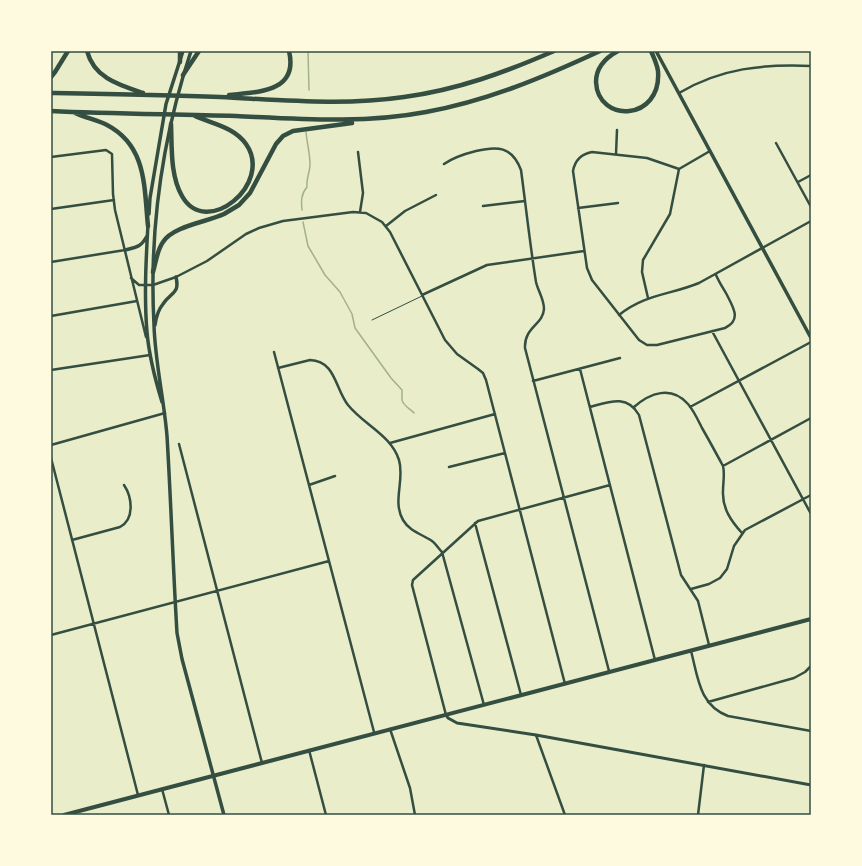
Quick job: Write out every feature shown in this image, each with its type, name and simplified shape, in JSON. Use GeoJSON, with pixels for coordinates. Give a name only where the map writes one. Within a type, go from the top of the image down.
{"type":"FeatureCollection","features":[{"type":"Feature","properties":{"kind":"highway"},"geometry":{"type":"LineString","coordinates":[[51,77],[68,51]]}},
{"type":"Feature","properties":{"kind":"highway"},"geometry":{"type":"LineString","coordinates":[[87,51],[94,66],[103,76],[115,83],[148,95]]}},
{"type":"Feature","properties":{"kind":"highway"},"geometry":{"type":"LineString","coordinates":[[180,51],[180,62]]}},
{"type":"Feature","properties":{"kind":"highway"},"geometry":{"type":"LineString","coordinates":[[183,76],[199,51]]}},
{"type":"Feature","properties":{"kind":"highway"},"geometry":{"type":"LineString","coordinates":[[213,97],[266,91],[277,86],[285,78],[290,68],[289,51]]}},
{"type":"Feature","properties":{"kind":"highway"},"geometry":{"type":"LineString","coordinates":[[51,93],[199,96],[321,102],[363,102],[405,97],[447,89],[519,66],[554,51]]}},
{"type":"Feature","properties":{"kind":"highway"},"geometry":{"type":"LineString","coordinates":[[153,272],[160,248],[165,240],[171,234],[232,210],[245,199],[254,187],[276,144],[283,136],[293,131],[390,118],[442,109],[485,98],[526,83],[600,51]]}},
{"type":"Feature","properties":{"kind":"highway"},"geometry":{"type":"LineString","coordinates":[[618,51],[609,56],[602,63],[597,74],[596,85],[600,96],[607,104],[617,110],[628,112],[645,106],[656,90],[658,70],[652,51]]}},
{"type":"Feature","properties":{"kind":"highway"},"geometry":{"type":"LineString","coordinates":[[51,111],[151,113],[320,120],[390,118]]}},
{"type":"Feature","properties":{"kind":"highway"},"geometry":{"type":"LineString","coordinates":[[74,112],[107,125],[122,136],[136,153],[142,172],[148,226]]}},
{"type":"Feature","properties":{"kind":"highway"},"geometry":{"type":"LineString","coordinates":[[171,124],[173,170],[181,195],[188,204],[202,211],[214,211],[223,208],[237,198],[248,185],[252,174],[251,155],[245,143],[234,132],[226,127],[191,115]]}},
{"type":"Feature","properties":{"kind":"main road"},"geometry":{"type":"LineString","coordinates":[[165,413],[149,348],[146,314],[148,226],[150,198],[166,104],[183,51]]}},
{"type":"Feature","properties":{"kind":"main road"},"geometry":{"type":"LineString","coordinates":[[191,51],[171,124],[158,192],[153,272],[154,334],[167,436],[176,602],[180,647],[224,815]]}},
{"type":"Feature","properties":{"kind":"main road"},"geometry":{"type":"LineString","coordinates":[[656,51],[811,338]]}},
{"type":"Feature","properties":{"kind":"main road"},"geometry":{"type":"LineString","coordinates":[[125,250],[140,246],[148,234]]}},
{"type":"Feature","properties":{"kind":"main road"},"geometry":{"type":"LineString","coordinates":[[154,334],[159,310],[166,300],[176,291],[178,284],[176,277]]}},
{"type":"Feature","properties":{"kind":"main road"},"geometry":{"type":"LineString","coordinates":[[64,815],[374,732],[446,715],[811,619]]}},
{"type":"Feature","properties":{"kind":"street"},"geometry":{"type":"LineString","coordinates":[[679,93],[703,80],[745,68],[774,65],[811,66]]}},
{"type":"Feature","properties":{"kind":"street"},"geometry":{"type":"LineString","coordinates":[[616,154],[617,130]]}},
{"type":"Feature","properties":{"kind":"street"},"geometry":{"type":"LineString","coordinates":[[776,143],[811,207]]}},
{"type":"Feature","properties":{"kind":"street"},"geometry":{"type":"LineString","coordinates":[[444,164],[458,155],[494,147],[504,150],[514,157],[519,165],[537,283],[544,307],[542,316],[527,334],[524,348],[610,672]]}},
{"type":"Feature","properties":{"kind":"street"},"geometry":{"type":"LineString","coordinates":[[51,157],[106,150],[112,154],[114,200],[131,278],[149,348]]}},
{"type":"Feature","properties":{"kind":"street"},"geometry":{"type":"LineString","coordinates":[[648,298],[642,272],[643,260],[670,214],[679,169],[710,151]]}},
{"type":"Feature","properties":{"kind":"street"},"geometry":{"type":"LineString","coordinates":[[358,152],[363,193],[360,212]]}},
{"type":"Feature","properties":{"kind":"street"},"geometry":{"type":"LineString","coordinates":[[679,169],[647,158],[592,152],[583,155],[576,161],[573,171],[584,251],[589,274],[639,340],[652,346],[729,326],[734,320],[734,309],[716,275]]}},
{"type":"Feature","properties":{"kind":"street"},"geometry":{"type":"LineString","coordinates":[[798,182],[811,175]]}},
{"type":"Feature","properties":{"kind":"street"},"geometry":{"type":"LineString","coordinates":[[386,226],[405,211],[436,195]]}},
{"type":"Feature","properties":{"kind":"street"},"geometry":{"type":"LineString","coordinates":[[51,209],[114,200]]}},
{"type":"Feature","properties":{"kind":"street"},"geometry":{"type":"LineString","coordinates":[[482,206],[525,201]]}},
{"type":"Feature","properties":{"kind":"street"},"geometry":{"type":"LineString","coordinates":[[578,208],[618,203]]}},
{"type":"Feature","properties":{"kind":"street"},"geometry":{"type":"LineString","coordinates":[[131,278],[139,285],[153,285],[176,277],[207,261],[246,234],[292,218],[360,212],[376,218],[386,226],[402,254],[445,340],[457,354],[483,373],[565,684]]}},
{"type":"Feature","properties":{"kind":"street"},"geometry":{"type":"LineString","coordinates":[[619,315],[632,305],[648,298],[690,287],[716,275],[811,221]]}},
{"type":"Feature","properties":{"kind":"street"},"geometry":{"type":"LineString","coordinates":[[51,262],[125,250]]}},
{"type":"Feature","properties":{"kind":"street"},"geometry":{"type":"LineString","coordinates":[[422,296],[487,265],[584,251]]}},
{"type":"Feature","properties":{"kind":"street"},"geometry":{"type":"LineString","coordinates":[[51,316],[137,301]]}},
{"type":"Feature","properties":{"kind":"street"},"geometry":{"type":"LineString","coordinates":[[712,331],[811,514]]}},
{"type":"Feature","properties":{"kind":"street"},"geometry":{"type":"LineString","coordinates":[[690,407],[811,342]]}},
{"type":"Feature","properties":{"kind":"street"},"geometry":{"type":"LineString","coordinates":[[274,352],[374,732]]}},
{"type":"Feature","properties":{"kind":"street"},"geometry":{"type":"LineString","coordinates":[[51,370],[150,355]]}},
{"type":"Feature","properties":{"kind":"street"},"geometry":{"type":"LineString","coordinates":[[533,381],[620,358]]}},
{"type":"Feature","properties":{"kind":"street"},"geometry":{"type":"LineString","coordinates":[[278,368],[310,360],[316,360],[325,364],[334,374],[340,393],[349,406],[390,443],[397,455],[400,468],[398,504],[401,516],[412,531],[431,541],[442,552],[484,705]]}},
{"type":"Feature","properties":{"kind":"street"},"geometry":{"type":"LineString","coordinates":[[580,369],[655,660]]}},
{"type":"Feature","properties":{"kind":"street"},"geometry":{"type":"LineString","coordinates":[[634,407],[646,397],[658,393],[680,397],[690,407],[723,466],[722,492],[724,505],[732,521],[742,533]]}},
{"type":"Feature","properties":{"kind":"street"},"geometry":{"type":"LineString","coordinates":[[590,407],[617,401],[634,407],[640,418],[681,575],[698,601],[709,646]]}},
{"type":"Feature","properties":{"kind":"street"},"geometry":{"type":"LineString","coordinates":[[51,445],[165,413]]}},
{"type":"Feature","properties":{"kind":"street"},"geometry":{"type":"LineString","coordinates":[[390,443],[495,414]]}},
{"type":"Feature","properties":{"kind":"street"},"geometry":{"type":"LineString","coordinates":[[723,466],[811,418]]}},
{"type":"Feature","properties":{"kind":"street"},"geometry":{"type":"LineString","coordinates":[[179,444],[183,466],[262,763]]}},
{"type":"Feature","properties":{"kind":"street"},"geometry":{"type":"LineString","coordinates":[[449,467],[505,453]]}},
{"type":"Feature","properties":{"kind":"street"},"geometry":{"type":"LineString","coordinates":[[51,458],[138,795]]}},
{"type":"Feature","properties":{"kind":"street"},"geometry":{"type":"LineString","coordinates":[[309,485],[335,476]]}},
{"type":"Feature","properties":{"kind":"street"},"geometry":{"type":"LineString","coordinates":[[72,540],[120,527],[125,524],[130,517],[130,502],[128,491],[124,485]]}},
{"type":"Feature","properties":{"kind":"street"},"geometry":{"type":"LineString","coordinates":[[610,485],[478,521],[442,552],[413,580],[413,590],[448,718],[457,724],[536,735],[811,785]]}},
{"type":"Feature","properties":{"kind":"street"},"geometry":{"type":"LineString","coordinates":[[691,589],[709,584],[720,578],[727,569],[734,546],[742,533],[750,527],[811,495]]}},
{"type":"Feature","properties":{"kind":"street"},"geometry":{"type":"LineString","coordinates":[[475,523],[521,695]]}},
{"type":"Feature","properties":{"kind":"street"},"geometry":{"type":"LineString","coordinates":[[51,635],[329,561]]}},
{"type":"Feature","properties":{"kind":"street"},"geometry":{"type":"LineString","coordinates":[[691,651],[702,692],[708,702],[717,710],[728,716],[811,731]]}},
{"type":"Feature","properties":{"kind":"street"},"geometry":{"type":"LineString","coordinates":[[708,702],[794,678],[805,672],[811,666]]}},
{"type":"Feature","properties":{"kind":"street"},"geometry":{"type":"LineString","coordinates":[[390,729],[410,788],[415,815]]}},
{"type":"Feature","properties":{"kind":"street"},"geometry":{"type":"LineString","coordinates":[[536,735],[564,815]]}},
{"type":"Feature","properties":{"kind":"street"},"geometry":{"type":"LineString","coordinates":[[309,750],[326,815]]}},
{"type":"Feature","properties":{"kind":"street"},"geometry":{"type":"LineString","coordinates":[[698,815],[704,765]]}},
{"type":"Feature","properties":{"kind":"street"},"geometry":{"type":"LineString","coordinates":[[162,789],[169,815]]}},
{"type":"Feature","properties":{"kind":"lane"},"geometry":{"type":"LineString","coordinates":[[372,320],[422,296]]}},
{"type":"Feature","properties":{"kind":"waterway"},"geometry":{"type":"LineString","coordinates":[[308,51],[309,90]]}},
{"type":"Feature","properties":{"kind":"waterway"},"geometry":{"type":"LineString","coordinates":[[302,210],[302,198],[307,187],[310,164],[306,132]]}},
{"type":"Feature","properties":{"kind":"waterway"},"geometry":{"type":"LineString","coordinates":[[303,222],[308,246],[325,275],[340,292],[352,314],[355,328],[391,378],[402,390],[402,400],[405,406],[414,413]]}}]}
